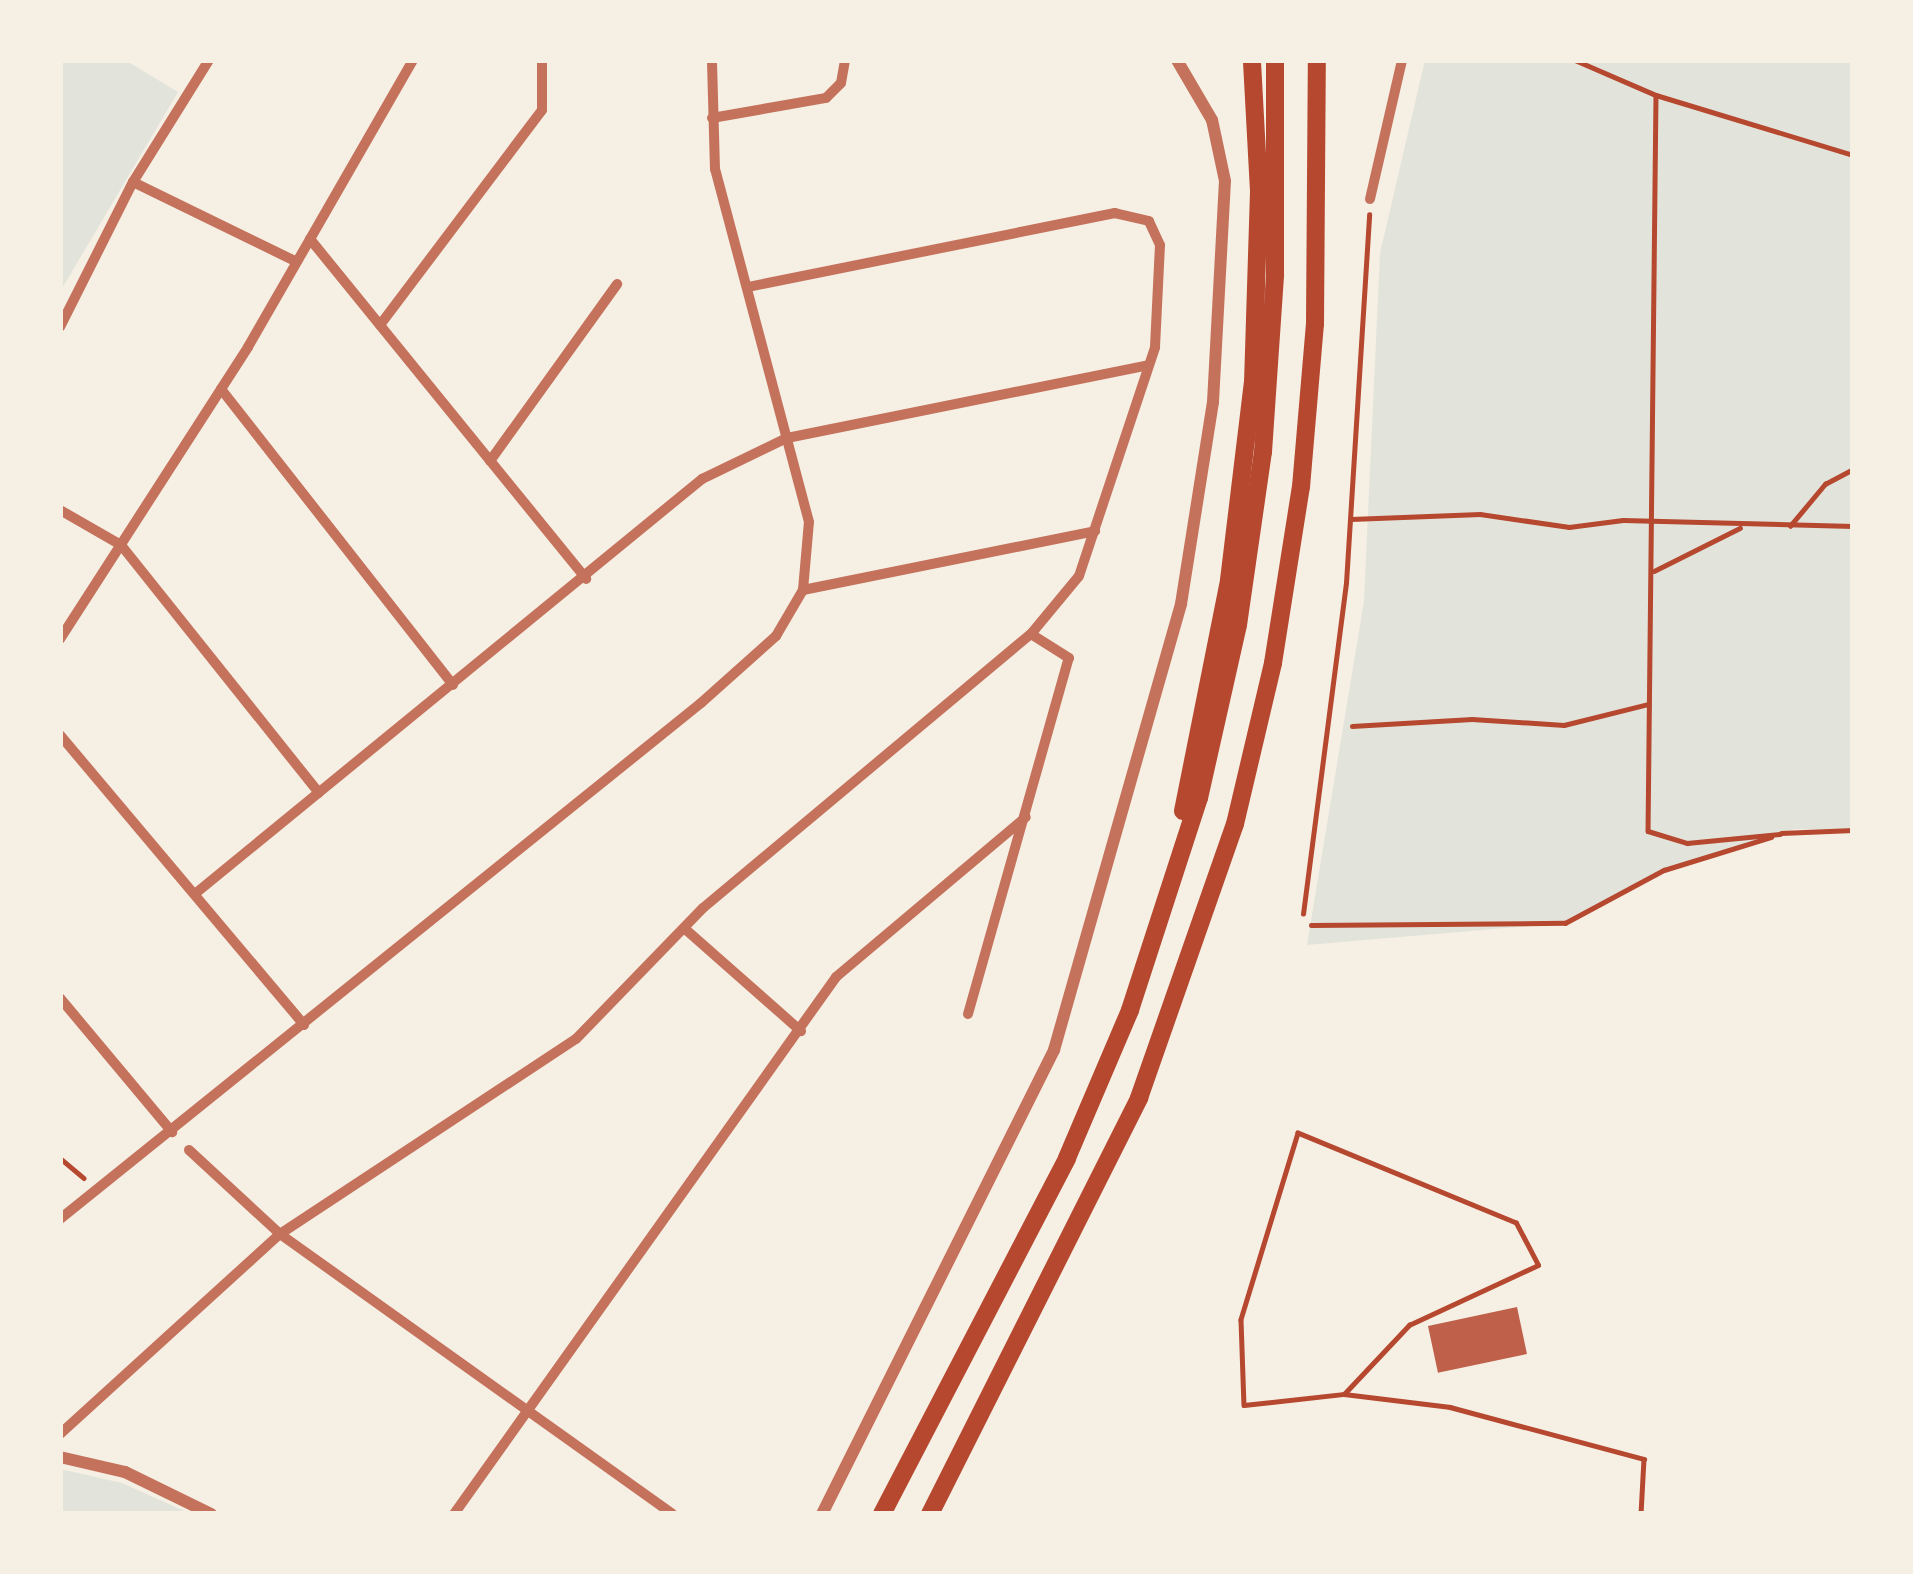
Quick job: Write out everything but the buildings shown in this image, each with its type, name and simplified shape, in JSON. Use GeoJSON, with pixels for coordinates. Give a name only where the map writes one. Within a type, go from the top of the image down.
{"type":"FeatureCollection","features":[{"type":"Feature","properties":{"kind":"highway"},"geometry":{"type":"LineString","coordinates":[[1155,941],[1210,688],[1244,468],[1258,276],[1252,60]]}},
{"type":"Feature","properties":{"kind":"highway"},"geometry":{"type":"LineString","coordinates":[[881,1514],[1067,1158],[1155,941],[1221,710],[1252,540],[1275,274],[1275,60]]}},
{"type":"Feature","properties":{"kind":"highway"},"geometry":{"type":"LineString","coordinates":[[930,1514],[1139,1098],[1235,824],[1273,663],[1301,487],[1316,302],[1317,60]]}},
{"type":"Feature","properties":{"kind":"street"},"geometry":{"type":"LineString","coordinates":[[60,327],[134,182],[209,60]]}},
{"type":"Feature","properties":{"kind":"street"},"geometry":{"type":"LineString","coordinates":[[60,639],[221,389],[412,60]]}},
{"type":"Feature","properties":{"kind":"street"},"geometry":{"type":"LineString","coordinates":[[380,325],[542,110],[542,60]]}},
{"type":"Feature","properties":{"kind":"street"},"geometry":{"type":"LineString","coordinates":[[60,1219],[760,652],[803,590],[809,523],[715,169],[712,60]]}},
{"type":"Feature","properties":{"kind":"street"},"geometry":{"type":"LineString","coordinates":[[712,118],[826,98],[842,83],[845,60]]}},
{"type":"Feature","properties":{"kind":"street"},"geometry":{"type":"LineString","coordinates":[[822,1514],[1054,1050],[1169,653],[1214,402],[1225,181],[1213,120],[1177,60]]}},
{"type":"Feature","properties":{"kind":"street"},"geometry":{"type":"LineString","coordinates":[[1370,199],[1402,60]]}},
{"type":"Feature","properties":{"kind":"street"},"geometry":{"type":"LineString","coordinates":[[134,182],[297,262]]}},
{"type":"Feature","properties":{"kind":"street"},"geometry":{"type":"LineString","coordinates":[[60,1434],[280,1234],[576,1039],[684,928],[1030,634],[1078,576],[1149,365],[1160,245],[1139,214],[747,286]]}},
{"type":"Feature","properties":{"kind":"street"},"geometry":{"type":"LineString","coordinates":[[310,239],[586,579]]}},
{"type":"Feature","properties":{"kind":"street"},"geometry":{"type":"LineString","coordinates":[[490,461],[617,284]]}},
{"type":"Feature","properties":{"kind":"street"},"geometry":{"type":"LineString","coordinates":[[196,893],[586,579],[702,479],[787,438],[1149,365]]}},
{"type":"Feature","properties":{"kind":"street"},"geometry":{"type":"LineString","coordinates":[[221,389],[453,685]]}},
{"type":"Feature","properties":{"kind":"street"},"geometry":{"type":"LineString","coordinates":[[60,510],[121,545],[319,793]]}},
{"type":"Feature","properties":{"kind":"street"},"geometry":{"type":"LineString","coordinates":[[803,590],[1095,531]]}},
{"type":"Feature","properties":{"kind":"street"},"geometry":{"type":"LineString","coordinates":[[968,1014],[1069,658],[1030,634]]}},
{"type":"Feature","properties":{"kind":"street"},"geometry":{"type":"LineString","coordinates":[[60,734],[304,1025]]}},
{"type":"Feature","properties":{"kind":"street"},"geometry":{"type":"LineString","coordinates":[[454,1514],[836,977],[1026,817]]}},
{"type":"Feature","properties":{"kind":"street"},"geometry":{"type":"LineString","coordinates":[[684,928],[801,1031]]}},
{"type":"Feature","properties":{"kind":"street"},"geometry":{"type":"LineString","coordinates":[[60,998],[172,1132]]}},
{"type":"Feature","properties":{"kind":"street"},"geometry":{"type":"LineString","coordinates":[[189,1150],[280,1234],[672,1514]]}},
{"type":"Feature","properties":{"kind":"street"},"geometry":{"type":"LineString","coordinates":[[60,1457],[125,1472],[211,1514]]}},
{"type":"Feature","properties":{"kind":"path"},"geometry":{"type":"LineString","coordinates":[[1575,60],[1656,95],[1853,155]]}},
{"type":"Feature","properties":{"kind":"path"},"geometry":{"type":"LineString","coordinates":[[1656,95],[1648,831],[1688,844],[1853,830]]}},
{"type":"Feature","properties":{"kind":"path"},"geometry":{"type":"LineString","coordinates":[[1304,914],[1350,520],[1370,199]]}},
{"type":"Feature","properties":{"kind":"path"},"geometry":{"type":"LineString","coordinates":[[1790,526],[1825,484],[1853,470]]}},
{"type":"Feature","properties":{"kind":"path"},"geometry":{"type":"LineString","coordinates":[[1350,520],[1480,514],[1569,526],[1853,526]]}},
{"type":"Feature","properties":{"kind":"path"},"geometry":{"type":"LineString","coordinates":[[1654,571],[1745,526]]}},
{"type":"Feature","properties":{"kind":"path"},"geometry":{"type":"LineString","coordinates":[[1352,726],[1472,719],[1564,725],[1648,704]]}},
{"type":"Feature","properties":{"kind":"path"},"geometry":{"type":"LineString","coordinates":[[1312,925],[1565,923],[1664,870],[1780,834]]}},
{"type":"Feature","properties":{"kind":"path"},"geometry":{"type":"LineString","coordinates":[[1344,1394],[1409,1325],[1538,1265],[1516,1223],[1298,1133],[1241,1320],[1244,1405],[1344,1394],[1450,1407],[1644,1459],[1641,1514]]}},
{"type":"Feature","properties":{"kind":"path"},"geometry":{"type":"LineString","coordinates":[[60,1158],[95,1192]]}},
{"type":"Feature","properties":{"kind":"shaded area"},"geometry":{"type":"Polygon","coordinates":[[[60,60],[125,60],[178,92],[60,292],[60,60]]]}},
{"type":"Feature","properties":{"kind":"shaded area"},"geometry":{"type":"Polygon","coordinates":[[[1425,60],[1853,60],[1853,831],[1795,829],[1664,870],[1565,923],[1307,945],[1364,601],[1380,253],[1425,60]]]}},
{"type":"Feature","properties":{"kind":"shaded area"},"geometry":{"type":"Polygon","coordinates":[[[60,1469],[122,1483],[191,1514],[60,1514],[60,1469]]]}}]}
